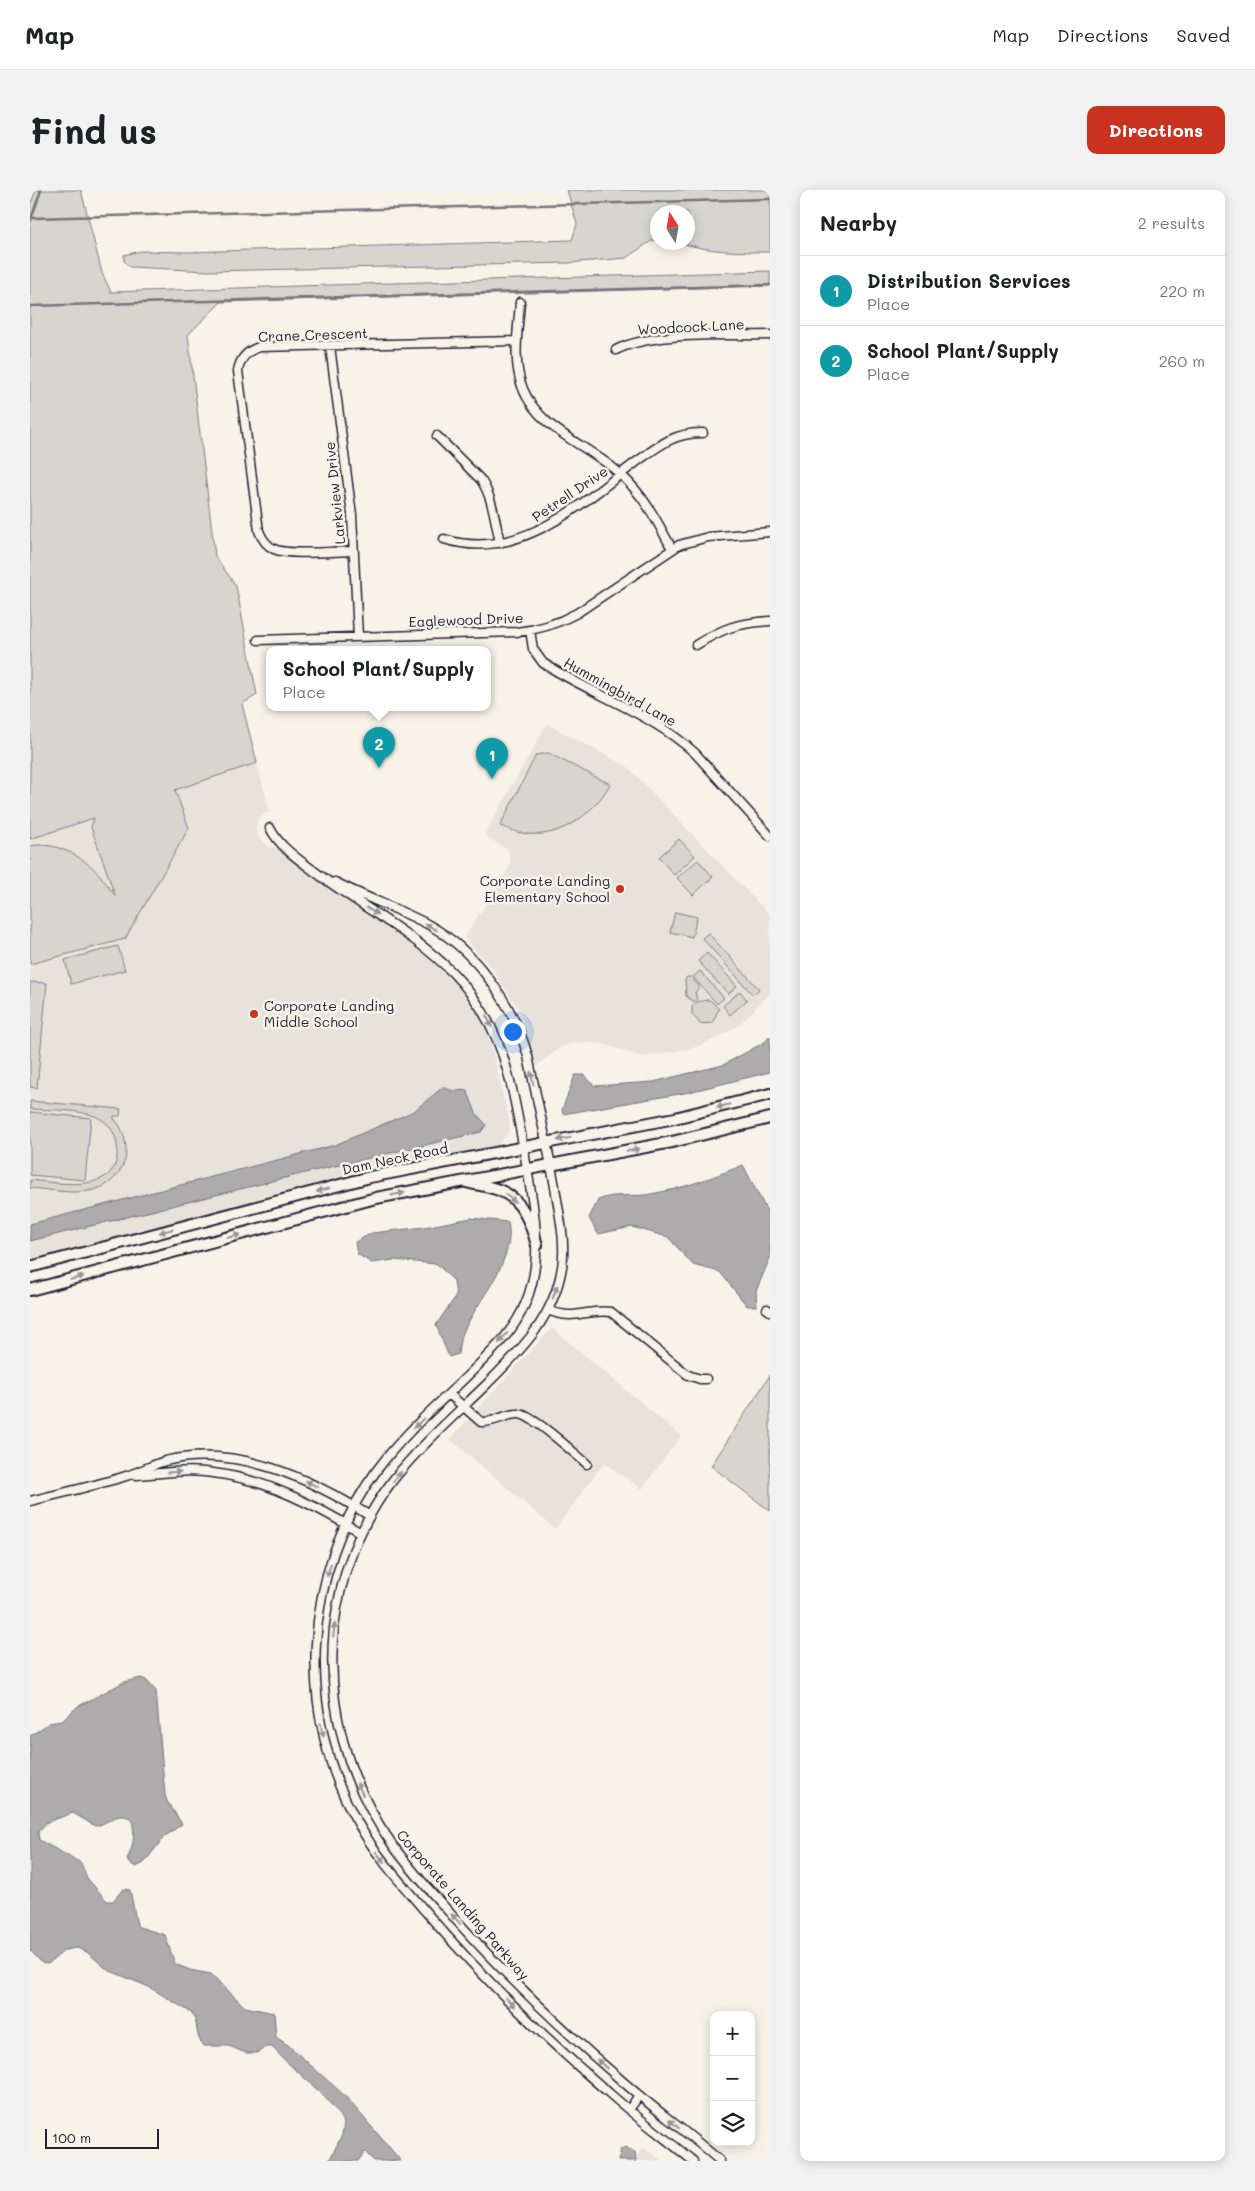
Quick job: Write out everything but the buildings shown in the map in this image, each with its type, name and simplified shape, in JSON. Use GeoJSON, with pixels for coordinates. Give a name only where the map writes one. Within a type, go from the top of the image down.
{"type":"FeatureCollection","features":[{"type":"Feature","properties":{"kind":"main road","name":"Dam Neck Road"},"geometry":{"type":"LineString","coordinates":[[30,1267],[370,1177],[675,1118],[770,1094]]}},
{"type":"Feature","properties":{"kind":"main road"},"geometry":{"type":"LineString","coordinates":[[30,1290],[376,1198],[672,1142],[770,1118]]}},
{"type":"Feature","properties":{"kind":"main road"},"geometry":{"type":"LineString","coordinates":[[465,1181],[501,1191],[514,1200],[527,1216],[536,1245]]}},
{"type":"Feature","properties":{"kind":"street"},"geometry":{"type":"LineString","coordinates":[[520,302],[517,342],[519,377],[526,396],[551,425],[621,474],[644,499],[672,549]]}},
{"type":"Feature","properties":{"kind":"street","name":"Woodcock Lane"},"geometry":{"type":"LineString","coordinates":[[616,350],[626,344],[652,339],[770,335]]}},
{"type":"Feature","properties":{"kind":"street","name":"Crane Crescent"},"geometry":{"type":"LineString","coordinates":[[354,551],[283,552],[272,548],[262,538],[258,531],[238,371],[242,358],[252,349],[259,347],[517,342]]}},
{"type":"Feature","properties":{"kind":"street","name":"Larkview Drive"},"geometry":{"type":"LineString","coordinates":[[330,346],[348,480],[358,637]]}},
{"type":"Feature","properties":{"kind":"street","name":"Petrell Drive"},"geometry":{"type":"LineString","coordinates":[[444,539],[469,544],[500,543],[540,530],[569,512],[673,437],[683,434],[703,433]]}},
{"type":"Feature","properties":{"kind":"street"},"geometry":{"type":"LineString","coordinates":[[437,436],[481,480],[486,488],[490,497],[500,543]]}},
{"type":"Feature","properties":{"kind":"street","name":"Eaglewood Drive"},"geometry":{"type":"LineString","coordinates":[[258,640],[530,630],[552,625],[577,613],[672,549],[694,540],[708,537],[770,532]]}},
{"type":"Feature","properties":{"kind":"street"},"geometry":{"type":"LineString","coordinates":[[696,645],[728,626],[740,623],[770,621]]}},
{"type":"Feature","properties":{"kind":"street","name":"Hummingbird Lane"},"geometry":{"type":"LineString","coordinates":[[530,630],[533,649],[543,663],[650,721],[681,741],[770,836]]}},
{"type":"Feature","properties":{"kind":"street","name":"Corporate Landing Parkway"},"geometry":{"type":"LineString","coordinates":[[270,828],[286,849],[342,892],[396,927],[434,955],[471,992],[482,1008],[501,1049],[508,1072],[534,1212],[536,1245],[533,1285],[516,1321],[507,1335],[391,1453],[374,1474],[346,1524],[325,1584],[316,1634],[316,1684],[319,1716],[328,1755],[347,1804],[375,1851],[476,1967],[558,2048],[629,2110],[693,2161]]}},
{"type":"Feature","properties":{"kind":"street","name":"Corporate Landing Parkway"},"geometry":{"type":"LineString","coordinates":[[318,873],[430,926],[460,946],[509,1010],[523,1039],[546,1142],[562,1234],[563,1252],[562,1269],[548,1310],[539,1326],[517,1355],[464,1406],[394,1480],[370,1516],[352,1555],[342,1586],[333,1643],[334,1695],[348,1760],[367,1804],[394,1848],[488,1955],[561,2027],[639,2095],[720,2161]]}},
{"type":"Feature","properties":{"kind":"street"},"geometry":{"type":"LineString","coordinates":[[548,1310],[557,1314],[573,1316],[611,1312],[688,1375],[700,1380],[706,1379]]}},
{"type":"Feature","properties":{"kind":"street"},"geometry":{"type":"LineString","coordinates":[[449,1394],[484,1422],[494,1421],[511,1414],[524,1415],[587,1464]]}},
{"type":"Feature","properties":{"kind":"street"},"geometry":{"type":"LineString","coordinates":[[30,1502],[127,1476],[165,1462],[207,1458],[240,1460],[287,1473],[370,1516]]}},
{"type":"Feature","properties":{"kind":"street"},"geometry":{"type":"LineString","coordinates":[[127,1476],[185,1471],[230,1475],[284,1492],[346,1524],[361,1534]]}},
{"type":"Feature","properties":{"kind":"street"},"geometry":{"type":"LineString","coordinates":[[476,1967],[488,1955]]}},
{"type":"Feature","properties":{"kind":"street"},"geometry":{"type":"LineString","coordinates":[[629,2110],[639,2095]]}},
{"type":"Feature","properties":{"kind":"shaded area"},"geometry":{"type":"Polygon","coordinates":[[[36,190],[81,190],[102,273],[111,292],[770,271],[770,286],[221,302],[188,335],[215,556],[236,586],[257,695],[242,704],[257,763],[175,790],[189,828],[125,939],[30,964],[30,846],[40,845],[59,848],[77,856],[99,874],[115,895],[91,827],[94,818],[30,839],[30,205],[36,190]]]}},
{"type":"Feature","properties":{"kind":"shaded area"},"geometry":{"type":"Polygon","coordinates":[[[567,190],[770,190],[770,252],[736,252],[695,247],[695,205],[650,205],[650,242],[626,258],[569,263],[208,271],[130,267],[124,261],[124,255],[141,251],[188,252],[572,240],[577,224],[567,190]]]}},
{"type":"Feature","properties":{"kind":"shaded area","name":"Corporate Landing Elementary School"},"geometry":{"type":"Polygon","coordinates":[[[547,724],[627,766],[770,915],[770,993],[739,1025],[721,1036],[697,1047],[643,1057],[599,1043],[573,1043],[561,1047],[535,1067],[521,1013],[492,968],[464,938],[511,864],[508,850],[484,835],[547,724]]]}},
{"type":"Feature","properties":{"kind":"shaded area"},"geometry":{"type":"Polygon","coordinates":[[[548,753],[610,784],[595,805],[585,815],[561,829],[549,833],[535,834],[519,832],[500,826],[536,755],[548,753]]]}},
{"type":"Feature","properties":{"kind":"shaded area","name":"Corporate Landing Middle School"},"geometry":{"type":"Polygon","coordinates":[[[257,763],[270,812],[263,814],[258,819],[257,834],[262,841],[268,846],[280,849],[302,868],[391,925],[461,986],[484,1023],[495,1060],[510,1129],[497,1146],[383,1168],[30,1259],[30,839],[257,763]]]}},
{"type":"Feature","properties":{"kind":"shaded area"},"geometry":{"type":"Polygon","coordinates":[[[679,839],[695,856],[674,875],[659,857],[679,839]]]}},
{"type":"Feature","properties":{"kind":"shaded area"},"geometry":{"type":"Polygon","coordinates":[[[698,860],[713,877],[693,895],[677,878],[698,860]]]}},
{"type":"Feature","properties":{"kind":"shaded area"},"geometry":{"type":"Polygon","coordinates":[[[675,912],[697,917],[692,937],[670,932],[675,912]]]}},
{"type":"Feature","properties":{"kind":"shaded area"},"geometry":{"type":"Polygon","coordinates":[[[708,933],[759,989],[753,995],[702,938],[708,933]]]}},
{"type":"Feature","properties":{"kind":"shaded area"},"geometry":{"type":"Polygon","coordinates":[[[118,946],[125,970],[71,984],[65,960],[118,946]]]}},
{"type":"Feature","properties":{"kind":"shaded area"},"geometry":{"type":"Polygon","coordinates":[[[707,953],[737,986],[728,994],[698,961],[707,953]]]}},
{"type":"Feature","properties":{"kind":"shaded area"},"geometry":{"type":"Polygon","coordinates":[[[700,971],[724,998],[717,1004],[693,977],[700,971]]]}},
{"type":"Feature","properties":{"kind":"shaded area"},"geometry":{"type":"Polygon","coordinates":[[[691,977],[699,986],[699,989],[695,992],[697,1000],[694,1002],[686,996],[685,979],[691,977]]]}},
{"type":"Feature","properties":{"kind":"shaded area"},"geometry":{"type":"Polygon","coordinates":[[[30,982],[47,983],[37,1088],[30,1087],[30,982]]]}},
{"type":"Feature","properties":{"kind":"shaded area"},"geometry":{"type":"Polygon","coordinates":[[[740,991],[747,1000],[730,1015],[723,1006],[740,991]]]}},
{"type":"Feature","properties":{"kind":"shaded area"},"geometry":{"type":"Polygon","coordinates":[[[710,1000],[719,1009],[712,1023],[700,1024],[692,1014],[692,1007],[697,1002],[710,1000]]]}},
{"type":"Feature","properties":{"kind":"shaded area"},"geometry":{"type":"Polygon","coordinates":[[[770,1036],[770,1072],[685,1093],[563,1114],[562,1110],[575,1075],[585,1075],[594,1086],[653,1082],[723,1065],[765,1042],[770,1036]]]}},
{"type":"Feature","properties":{"kind":"shaded area"},"geometry":{"type":"Polygon","coordinates":[[[443,1087],[453,1091],[467,1090],[476,1113],[486,1125],[481,1132],[30,1241],[30,1224],[335,1145],[414,1111],[443,1087]]]}},
{"type":"Feature","properties":{"kind":"shaded area"},"geometry":{"type":"Polygon","coordinates":[[[30,1101],[121,1109],[120,1116],[114,1116],[114,1119],[123,1133],[126,1157],[117,1175],[109,1183],[88,1191],[65,1192],[30,1188],[30,1180],[72,1184],[87,1183],[100,1179],[110,1172],[116,1161],[117,1145],[111,1129],[99,1118],[75,1111],[30,1109],[30,1101]]]}},
{"type":"Feature","properties":{"kind":"shaded area"},"geometry":{"type":"Polygon","coordinates":[[[30,1112],[91,1118],[85,1180],[30,1175],[30,1112]]]}},
{"type":"Feature","properties":{"kind":"shaded area"},"geometry":{"type":"Polygon","coordinates":[[[743,1165],[770,1217],[770,1258],[756,1291],[757,1306],[747,1306],[720,1272],[693,1265],[668,1237],[632,1227],[598,1234],[589,1218],[598,1200],[612,1196],[644,1195],[663,1192],[687,1186],[743,1165]]]}},
{"type":"Feature","properties":{"kind":"shaded area"},"geometry":{"type":"Polygon","coordinates":[[[471,1218],[508,1222],[509,1237],[507,1251],[494,1280],[468,1322],[461,1337],[458,1354],[449,1357],[436,1325],[456,1296],[454,1281],[437,1264],[394,1260],[372,1263],[357,1254],[355,1242],[372,1233],[424,1227],[471,1218]]]}},
{"type":"Feature","properties":{"kind":"shaded area"},"geometry":{"type":"Polygon","coordinates":[[[552,1328],[681,1436],[642,1489],[604,1463],[555,1529],[450,1439],[552,1328]]]}},
{"type":"Feature","properties":{"kind":"shaded area"},"geometry":{"type":"Polygon","coordinates":[[[770,1375],[770,1511],[711,1466],[770,1375]]]}},
{"type":"Feature","properties":{"kind":"shaded area"},"geometry":{"type":"Polygon","coordinates":[[[141,1678],[146,1680],[156,1691],[165,1795],[182,1824],[164,1837],[144,1863],[136,1867],[128,1862],[127,1859],[131,1850],[134,1833],[130,1818],[125,1816],[117,1817],[95,1826],[73,1813],[47,1822],[38,1832],[39,1840],[81,1863],[87,1878],[107,1901],[113,1901],[123,1889],[130,1890],[137,1925],[165,1935],[175,1964],[190,1970],[211,1974],[245,2007],[274,2013],[276,2037],[288,2045],[345,2096],[401,2161],[374,2161],[365,2152],[358,2161],[329,2161],[342,2135],[344,2123],[320,2092],[272,2047],[267,2047],[257,2053],[246,2053],[229,2046],[204,2046],[199,2038],[192,2013],[149,1987],[108,1970],[87,1952],[77,1948],[65,1950],[48,1964],[42,1963],[30,1950],[30,1736],[49,1723],[62,1721],[77,1707],[124,1682],[141,1678]]]}},
{"type":"Feature","properties":{"kind":"shaded area"},"geometry":{"type":"Polygon","coordinates":[[[625,2147],[635,2152],[636,2161],[618,2161],[621,2149],[625,2147]]]}},
{"type":"Feature","properties":{"kind":"shaded area"},"geometry":{"type":"Polygon","coordinates":[[[643,2147],[663,2161],[633,2161],[643,2147]]]}},
{"type":"Feature","properties":{"kind":"waterway"},"geometry":{"type":"LineString","coordinates":[[30,222],[41,190]]}},
{"type":"Feature","properties":{"kind":"waterway"},"geometry":{"type":"LineString","coordinates":[[32,218],[770,199]]}},
{"type":"Feature","properties":{"kind":"waterway"},"geometry":{"type":"LineString","coordinates":[[30,306],[770,285]]}},
{"type":"Feature","properties":{"kind":"place","name":"School Plant/Supply"},"geometry":{"type":"Point","coordinates":[379,768]}},
{"type":"Feature","properties":{"kind":"place","name":"Distribution Services"},"geometry":{"type":"Point","coordinates":[492,779]}},
{"type":"Feature","properties":{"kind":"place","name":"Corporate Landing Elementary School"},"geometry":{"type":"Point","coordinates":[620,889]}},
{"type":"Feature","properties":{"kind":"place","name":"Corporate Landing Middle School"},"geometry":{"type":"Point","coordinates":[254,1014]}}]}
